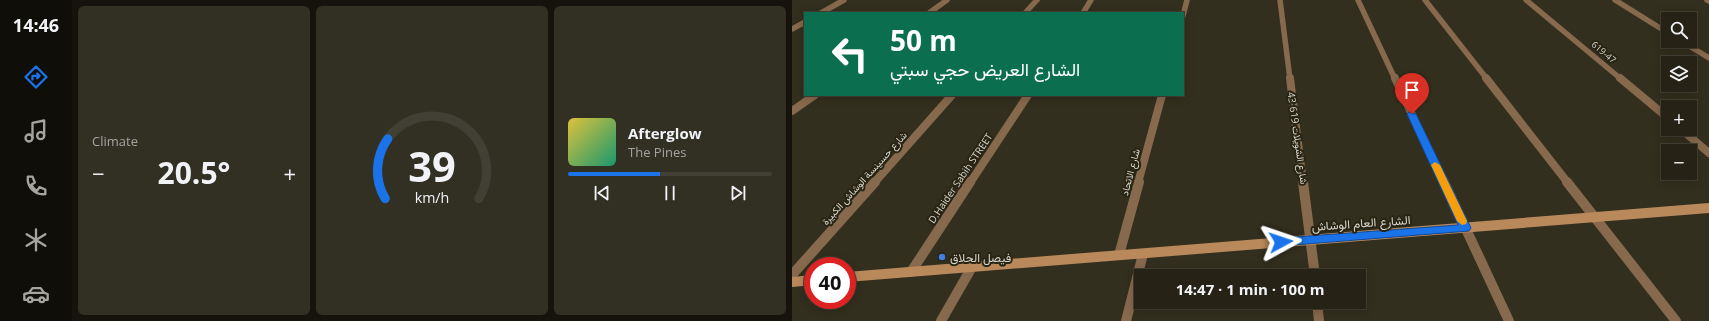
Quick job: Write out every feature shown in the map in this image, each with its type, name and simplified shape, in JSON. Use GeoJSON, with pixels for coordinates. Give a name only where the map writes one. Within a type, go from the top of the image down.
{"type":"FeatureCollection","features":[{"type":"Feature","properties":{"kind":"street"},"geometry":{"type":"LineString","coordinates":[[823,12],[844,0]]}},
{"type":"Feature","properties":{"kind":"street"},"geometry":{"type":"LineString","coordinates":[[930,12],[947,0]]}},
{"type":"Feature","properties":{"kind":"street"},"geometry":{"type":"LineString","coordinates":[[1026,12],[1037,0]]}},
{"type":"Feature","properties":{"kind":"street"},"geometry":{"type":"LineString","coordinates":[[1084,12],[1091,0]]}},
{"type":"Feature","properties":{"kind":"street"},"geometry":{"type":"LineString","coordinates":[[1184,12],[1187,0]]}},
{"type":"Feature","properties":{"kind":"street","name":"شارع الشويلات 619-43"},"geometry":{"type":"LineString","coordinates":[[1280,0],[1312,240],[1314,269]]}},
{"type":"Feature","properties":{"kind":"street"},"geometry":{"type":"LineString","coordinates":[[1358,0],[1510,321]]}},
{"type":"Feature","properties":{"kind":"street"},"geometry":{"type":"LineString","coordinates":[[1425,0],[1676,321]]}},
{"type":"Feature","properties":{"kind":"street","name":"619-47"},"geometry":{"type":"LineString","coordinates":[[1526,0],[1661,112]]}},
{"type":"Feature","properties":{"kind":"street"},"geometry":{"type":"LineString","coordinates":[[1615,0],[1661,29]]}},
{"type":"Feature","properties":{"kind":"street"},"geometry":{"type":"LineString","coordinates":[[792,29],[804,23]]}},
{"type":"Feature","properties":{"kind":"street"},"geometry":{"type":"LineString","coordinates":[[1693,48],[1709,58]]}},
{"type":"Feature","properties":{"kind":"street"},"geometry":{"type":"LineString","coordinates":[[792,111],[814,96]]}},
{"type":"Feature","properties":{"kind":"street","name":"شارع حسينسة الوشاش الكبيرة"},"geometry":{"type":"LineString","coordinates":[[792,275],[951,96]]}},
{"type":"Feature","properties":{"kind":"street","name":"D.Haider Sabih STREET"},"geometry":{"type":"LineString","coordinates":[[911,272],[1027,96]]}},
{"type":"Feature","properties":{"kind":"street","name":"شارع الاتحاد"},"geometry":{"type":"LineString","coordinates":[[1119,256],[1162,96]]}},
{"type":"Feature","properties":{"kind":"street"},"geometry":{"type":"LineString","coordinates":[[1689,136],[1709,153]]}},
{"type":"Feature","properties":{"kind":"street","name":"الشارع العام الوشاش"},"geometry":{"type":"LineString","coordinates":[[856,276],[1709,208]]}},
{"type":"Feature","properties":{"kind":"street"},"geometry":{"type":"LineString","coordinates":[[1126,321],[1143,254]]}},
{"type":"Feature","properties":{"kind":"street"},"geometry":{"type":"LineString","coordinates":[[941,321],[972,267]]}},
{"type":"Feature","properties":{"kind":"street"},"geometry":{"type":"LineString","coordinates":[[792,282],[804,281]]}},
{"type":"Feature","properties":{"kind":"street"},"geometry":{"type":"LineString","coordinates":[[1318,309],[1319,321]]}},
{"type":"Feature","properties":{"kind":"slow traffic"},"geometry":{"type":"LineString","coordinates":[[1435,165],[1462,221]]}},
{"type":"Feature","properties":{"kind":"place","name":"فيصل الحلاق"},"geometry":{"type":"Point","coordinates":[942,257]}},
{"type":"Feature","properties":{"kind":"route"},"geometry":{"type":"LineString","coordinates":[[1281,242],[1465,228],[1412,114]]}}]}
